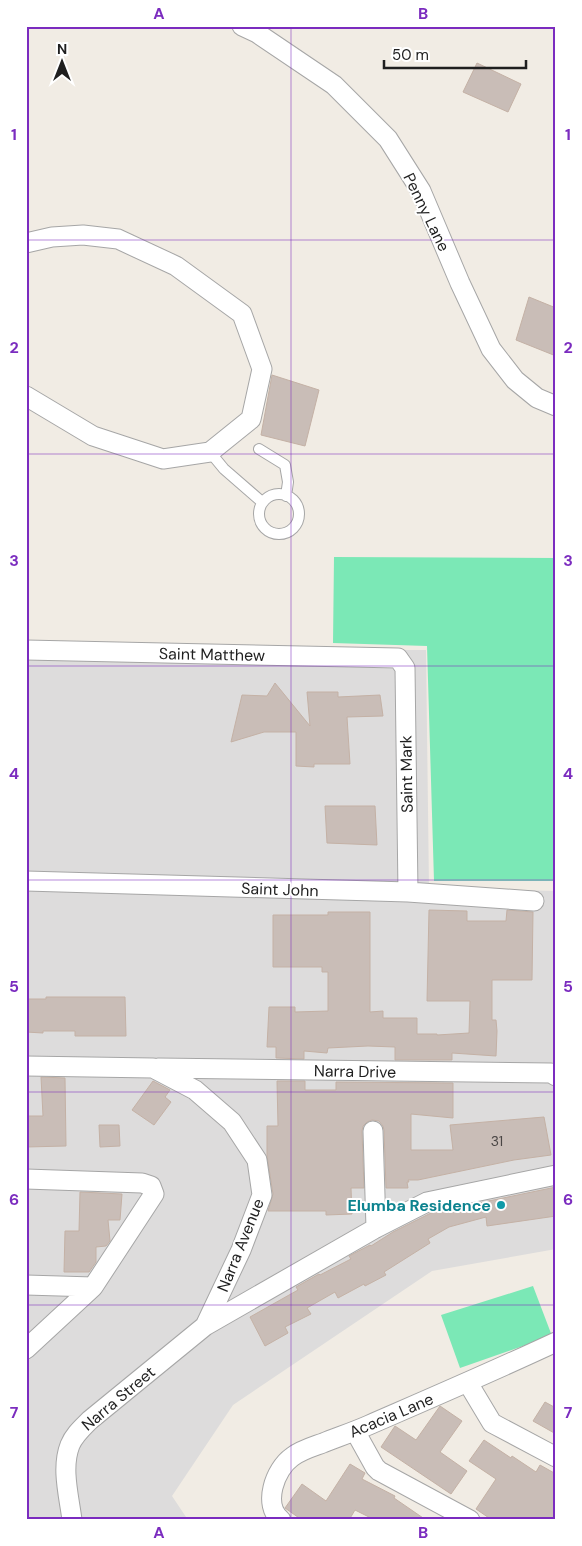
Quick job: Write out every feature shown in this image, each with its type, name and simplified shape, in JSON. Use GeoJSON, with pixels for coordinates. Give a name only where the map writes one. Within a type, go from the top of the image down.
{"type":"FeatureCollection","features":[{"type":"Feature","properties":{"kind":"street","name":"Penny Lane"},"geometry":{"type":"LineString","coordinates":[[242,26],[257,33],[334,86],[388,139],[421,191],[460,283],[491,349],[515,380],[537,398],[556,406]]}},
{"type":"Feature","properties":{"kind":"street"},"geometry":{"type":"LineString","coordinates":[[26,243],[52,237],[84,236],[118,239],[176,266],[242,314],[262,369],[251,419],[210,452],[163,459],[93,436],[26,396]]}},
{"type":"Feature","properties":{"kind":"street","name":"Saint Matthew"},"geometry":{"type":"LineString","coordinates":[[26,650],[398,658]]}},
{"type":"Feature","properties":{"kind":"street","name":"Saint Mark"},"geometry":{"type":"LineString","coordinates":[[398,658],[405,668],[408,892]]}},
{"type":"Feature","properties":{"kind":"street","name":"Saint John"},"geometry":{"type":"LineString","coordinates":[[26,881],[408,892],[534,901]]}},
{"type":"Feature","properties":{"kind":"street","name":"Narra Avenue"},"geometry":{"type":"LineString","coordinates":[[26,1066],[153,1068],[195,1090],[232,1122],[257,1160],[262,1195],[241,1250],[205,1326]]}},
{"type":"Feature","properties":{"kind":"street","name":"Narra Drive"},"geometry":{"type":"LineString","coordinates":[[153,1068],[551,1073],[556,1076]]}},
{"type":"Feature","properties":{"kind":"street"},"geometry":{"type":"LineString","coordinates":[[372,1131],[376,1228]]}},
{"type":"Feature","properties":{"kind":"street"},"geometry":{"type":"LineString","coordinates":[[205,1326],[376,1228],[427,1202],[556,1175]]}},
{"type":"Feature","properties":{"kind":"street"},"geometry":{"type":"LineString","coordinates":[[26,1179],[142,1183],[151,1186],[154,1194],[93,1287],[26,1349]]}},
{"type":"Feature","properties":{"kind":"street"},"geometry":{"type":"LineString","coordinates":[[26,1285],[93,1287]]}},
{"type":"Feature","properties":{"kind":"street","name":"Narra Street"},"geometry":{"type":"LineString","coordinates":[[72,1520],[66,1480],[66,1460],[70,1444],[77,1433],[90,1420],[205,1326]]}},
{"type":"Feature","properties":{"kind":"street","name":"Acacia Lane"},"geometry":{"type":"LineString","coordinates":[[281,1520],[273,1506],[272,1495],[274,1482],[279,1470],[290,1458],[301,1451],[355,1431],[468,1383],[556,1342]]}},
{"type":"Feature","properties":{"kind":"street"},"geometry":{"type":"LineString","coordinates":[[468,1383],[492,1424],[556,1457]]}},
{"type":"Feature","properties":{"kind":"street"},"geometry":{"type":"LineString","coordinates":[[355,1431],[379,1471],[470,1520]]}},
{"type":"Feature","properties":{"kind":"lane"},"geometry":{"type":"LineString","coordinates":[[258,449],[285,465],[288,482],[286,496]]}},
{"type":"Feature","properties":{"kind":"lane"},"geometry":{"type":"LineString","coordinates":[[210,452],[224,469],[262,502]]}},
{"type":"Feature","properties":{"kind":"lane"},"geometry":{"type":"LineString","coordinates":[[280,494],[290,497],[297,505],[299,516],[296,525],[288,532],[277,534],[267,530],[260,522],[258,512],[262,502],[270,496],[280,494]]}},
{"type":"Feature","properties":{"kind":"shaded area"},"geometry":{"type":"Polygon","coordinates":[[[26,643],[328,650],[426,650],[429,888],[556,891],[556,1249],[432,1271],[233,1405],[172,1496],[188,1520],[26,1520],[26,643]]]}},
{"type":"Feature","properties":{"kind":"green space"},"geometry":{"type":"Polygon","coordinates":[[[334,557],[556,558],[556,881],[434,881],[427,646],[333,643],[334,557]]]}},
{"type":"Feature","properties":{"kind":"green space"},"geometry":{"type":"Polygon","coordinates":[[[533,1286],[552,1336],[460,1368],[441,1315],[533,1286]]]}},
{"type":"Feature","properties":{"kind":"building"},"geometry":{"type":"Polygon","coordinates":[[[477,63],[521,84],[508,112],[463,92],[477,63]]]}},
{"type":"Feature","properties":{"kind":"building"},"geometry":{"type":"Polygon","coordinates":[[[529,297],[556,308],[556,356],[516,340],[529,297]]]}},
{"type":"Feature","properties":{"kind":"building"},"geometry":{"type":"Polygon","coordinates":[[[272,375],[319,390],[305,446],[261,435],[272,375]]]}},
{"type":"Feature","properties":{"kind":"building"},"geometry":{"type":"Polygon","coordinates":[[[275,683],[310,726],[307,692],[338,692],[338,697],[380,695],[383,716],[347,717],[350,764],[314,764],[314,767],[296,766],[296,732],[264,732],[231,742],[242,695],[267,696],[275,683]]]}},
{"type":"Feature","properties":{"kind":"building"},"geometry":{"type":"Polygon","coordinates":[[[325,806],[375,806],[377,845],[327,843],[325,806]]]}},
{"type":"Feature","properties":{"kind":"building"},"geometry":{"type":"Polygon","coordinates":[[[429,910],[467,911],[467,921],[506,921],[507,910],[533,912],[532,980],[492,980],[492,1020],[496,1020],[497,1031],[496,1056],[452,1053],[452,1060],[395,1060],[395,1047],[368,1046],[328,1048],[327,1053],[304,1051],[304,1059],[276,1058],[276,1047],[267,1047],[269,1007],[295,1007],[295,1012],[328,1011],[328,972],[322,972],[322,967],[273,967],[273,915],[328,915],[328,912],[370,912],[370,1012],[383,1011],[383,1018],[417,1018],[417,1034],[469,1033],[470,1001],[427,1001],[429,910]]]}},
{"type":"Feature","properties":{"kind":"building"},"geometry":{"type":"Polygon","coordinates":[[[46,997],[125,997],[126,1036],[75,1036],[75,1031],[26,1032],[26,999],[46,999],[46,997]]]}},
{"type":"Feature","properties":{"kind":"building"},"geometry":{"type":"Polygon","coordinates":[[[41,1077],[65,1078],[66,1146],[26,1147],[26,1116],[43,1116],[41,1077]]]}},
{"type":"Feature","properties":{"kind":"building"},"geometry":{"type":"Polygon","coordinates":[[[153,1081],[170,1090],[165,1097],[171,1102],[154,1125],[132,1110],[153,1081]]]}},
{"type":"Feature","properties":{"kind":"building"},"geometry":{"type":"Polygon","coordinates":[[[277,1081],[305,1081],[305,1090],[336,1090],[336,1082],[453,1083],[453,1118],[411,1114],[411,1150],[453,1150],[450,1125],[544,1117],[551,1155],[514,1160],[418,1180],[408,1180],[408,1188],[386,1188],[384,1130],[379,1121],[372,1120],[363,1126],[364,1188],[351,1188],[352,1214],[326,1215],[326,1211],[268,1211],[273,1194],[267,1156],[267,1126],[278,1126],[277,1081]]]}},
{"type":"Feature","properties":{"kind":"building"},"geometry":{"type":"Polygon","coordinates":[[[99,1125],[119,1125],[120,1146],[100,1147],[99,1125]]]}},
{"type":"Feature","properties":{"kind":"building"},"geometry":{"type":"Polygon","coordinates":[[[556,1187],[556,1216],[487,1226],[486,1217],[449,1227],[428,1239],[430,1243],[384,1272],[386,1275],[338,1298],[335,1292],[307,1308],[311,1314],[285,1327],[288,1333],[265,1346],[250,1317],[298,1290],[296,1287],[351,1259],[349,1256],[431,1213],[556,1187]]]}},
{"type":"Feature","properties":{"kind":"building"},"geometry":{"type":"Polygon","coordinates":[[[80,1192],[122,1194],[120,1220],[108,1220],[110,1241],[106,1246],[96,1247],[96,1262],[89,1272],[64,1272],[65,1231],[79,1231],[80,1192]]]}},
{"type":"Feature","properties":{"kind":"building"},"geometry":{"type":"Polygon","coordinates":[[[545,1402],[556,1408],[556,1434],[533,1421],[545,1402]]]}},
{"type":"Feature","properties":{"kind":"building"},"geometry":{"type":"Polygon","coordinates":[[[440,1406],[462,1421],[440,1452],[467,1471],[451,1494],[381,1447],[395,1426],[416,1440],[440,1406]]]}},
{"type":"Feature","properties":{"kind":"building"},"geometry":{"type":"Polygon","coordinates":[[[484,1440],[536,1472],[540,1465],[556,1474],[556,1520],[492,1520],[476,1509],[496,1479],[469,1461],[484,1440]]]}},
{"type":"Feature","properties":{"kind":"building"},"geometry":{"type":"Polygon","coordinates":[[[350,1464],[365,1473],[362,1479],[395,1496],[394,1498],[426,1520],[375,1520],[355,1510],[349,1520],[302,1520],[285,1508],[302,1484],[326,1501],[350,1464]]]}},
{"type":"Feature","properties":{"kind":"place","name":"Elumba Residence"},"geometry":{"type":"Point","coordinates":[501,1205]}}]}
